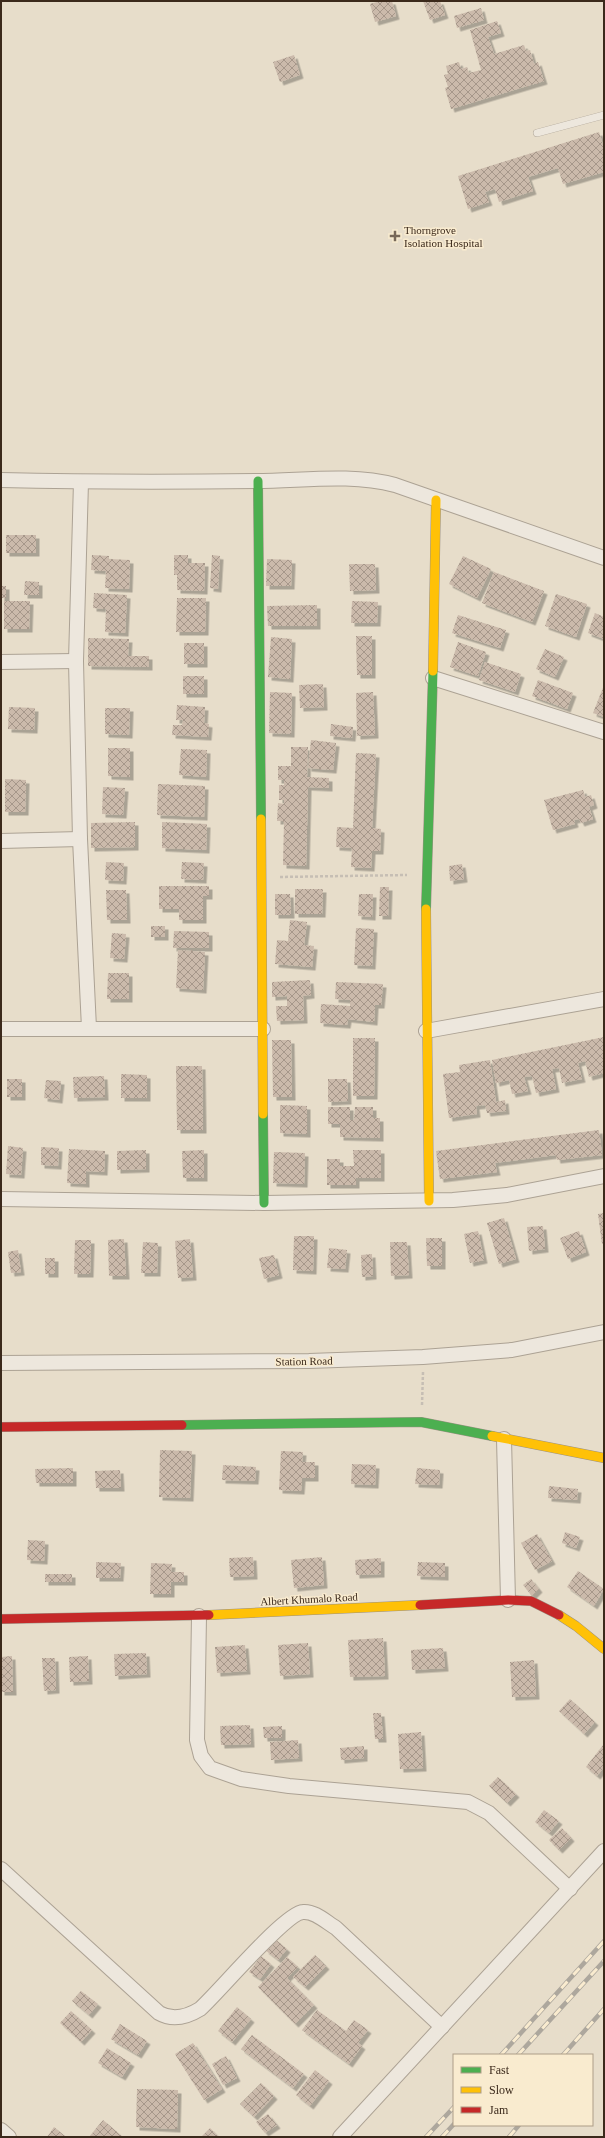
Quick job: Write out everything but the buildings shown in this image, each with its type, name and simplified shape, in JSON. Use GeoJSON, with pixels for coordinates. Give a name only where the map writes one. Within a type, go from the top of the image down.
{"type":"FeatureCollection","features":[{"type":"Feature","properties":{"kind":"street"},"geometry":{"type":"LineString","coordinates":[[1,480],[81,482],[258,481],[340,478],[370,480],[395,485],[604,558]]}},
{"type":"Feature","properties":{"kind":"street"},"geometry":{"type":"LineString","coordinates":[[258,481],[260,877],[264,1203]]}},
{"type":"Feature","properties":{"kind":"street"},"geometry":{"type":"LineString","coordinates":[[81,482],[76,661],[80,839],[89,1028]]}},
{"type":"Feature","properties":{"kind":"street"},"geometry":{"type":"LineString","coordinates":[[429,1201],[426,1031],[426,875],[433,678],[436,500]]}},
{"type":"Feature","properties":{"kind":"street"},"geometry":{"type":"LineString","coordinates":[[1,662],[76,661]]}},
{"type":"Feature","properties":{"kind":"street"},"geometry":{"type":"LineString","coordinates":[[433,678],[604,732]]}},
{"type":"Feature","properties":{"kind":"street"},"geometry":{"type":"LineString","coordinates":[[1,842],[80,839]]}},
{"type":"Feature","properties":{"kind":"street"},"geometry":{"type":"LineString","coordinates":[[426,1031],[604,999]]}},
{"type":"Feature","properties":{"kind":"street"},"geometry":{"type":"LineString","coordinates":[[1,1029],[263,1029]]}},
{"type":"Feature","properties":{"kind":"street"},"geometry":{"type":"LineString","coordinates":[[1,1199],[264,1203],[429,1201],[480,1199],[604,1176]]}},
{"type":"Feature","properties":{"kind":"street","name":"Station Road"},"geometry":{"type":"LineString","coordinates":[[1,1363],[309,1361],[424,1357],[512,1350],[604,1332]]}},
{"type":"Feature","properties":{"kind":"street"},"geometry":{"type":"LineString","coordinates":[[1,1427],[422,1422],[604,1458]]}},
{"type":"Feature","properties":{"kind":"street"},"geometry":{"type":"LineString","coordinates":[[504,1439],[508,1600]]}},
{"type":"Feature","properties":{"kind":"street","name":"Albert Khumalo Road"},"geometry":{"type":"LineString","coordinates":[[1,1618],[199,1616],[508,1600],[531,1601],[547,1608],[576,1626],[604,1649]]}},
{"type":"Feature","properties":{"kind":"street"},"geometry":{"type":"LineString","coordinates":[[199,1616],[197,1740],[201,1756],[210,1768],[241,1779],[289,1786],[468,1802],[488,1813],[570,1889]]}},
{"type":"Feature","properties":{"kind":"street"},"geometry":{"type":"LineString","coordinates":[[340,2137],[604,1851]]}},
{"type":"Feature","properties":{"kind":"street"},"geometry":{"type":"LineString","coordinates":[[1,1869],[159,2013],[167,2017],[189,2015],[200,2009],[274,1932],[297,1913],[304,1912],[315,1915],[336,1928],[442,2028]]}},
{"type":"Feature","properties":{"kind":"street"},"geometry":{"type":"LineString","coordinates":[[1,2130],[9,2137]]}},
{"type":"Feature","properties":{"kind":"lane"},"geometry":{"type":"LineString","coordinates":[[537,133],[604,115]]}},
{"type":"Feature","properties":{"kind":"path"},"geometry":{"type":"LineString","coordinates":[[260,877],[426,875]]}},
{"type":"Feature","properties":{"kind":"path"},"geometry":{"type":"LineString","coordinates":[[422,1422],[424,1357]]}},
{"type":"Feature","properties":{"kind":"railway"},"geometry":{"type":"LineString","coordinates":[[502,2054],[604,1941]]}},
{"type":"Feature","properties":{"kind":"railway"},"geometry":{"type":"LineString","coordinates":[[519,2054],[604,1961]]}},
{"type":"Feature","properties":{"kind":"railway"},"geometry":{"type":"LineString","coordinates":[[564,2054],[604,2009]]}},
{"type":"Feature","properties":{"kind":"railway"},"geometry":{"type":"LineString","coordinates":[[426,2137],[453,2108]]}},
{"type":"Feature","properties":{"kind":"railway"},"geometry":{"type":"LineString","coordinates":[[442,2137],[453,2125]]}},
{"type":"Feature","properties":{"kind":"railway"},"geometry":{"type":"LineString","coordinates":[[509,2137],[518,2126]]}},
{"type":"Feature","properties":{"kind":"traffic: fast"},"geometry":{"type":"LineString","coordinates":[[258,481],[261,819]]}},
{"type":"Feature","properties":{"kind":"traffic: fast"},"geometry":{"type":"LineString","coordinates":[[426,909],[433,671]]}},
{"type":"Feature","properties":{"kind":"traffic: fast"},"geometry":{"type":"LineString","coordinates":[[263,1114],[264,1203]]}},
{"type":"Feature","properties":{"kind":"traffic: fast"},"geometry":{"type":"LineString","coordinates":[[182,1425],[421,1422],[492,1436]]}},
{"type":"Feature","properties":{"kind":"traffic: slow"},"geometry":{"type":"LineString","coordinates":[[433,671],[436,500]]}},
{"type":"Feature","properties":{"kind":"traffic: slow"},"geometry":{"type":"LineString","coordinates":[[261,819],[263,1114]]}},
{"type":"Feature","properties":{"kind":"traffic: slow"},"geometry":{"type":"LineString","coordinates":[[426,909],[429,1201]]}},
{"type":"Feature","properties":{"kind":"traffic: slow"},"geometry":{"type":"LineString","coordinates":[[492,1436],[604,1458]]}},
{"type":"Feature","properties":{"kind":"traffic: slow"},"geometry":{"type":"LineString","coordinates":[[209,1615],[420,1605]]}},
{"type":"Feature","properties":{"kind":"traffic: slow"},"geometry":{"type":"LineString","coordinates":[[559,1615],[576,1626],[604,1649]]}},
{"type":"Feature","properties":{"kind":"traffic: jam"},"geometry":{"type":"LineString","coordinates":[[1,1427],[182,1425]]}},
{"type":"Feature","properties":{"kind":"traffic: jam"},"geometry":{"type":"LineString","coordinates":[[420,1605],[508,1600],[531,1601],[559,1615]]}},
{"type":"Feature","properties":{"kind":"traffic: jam"},"geometry":{"type":"LineString","coordinates":[[1,1619],[209,1615]]}},
{"type":"Feature","properties":{"kind":"place","name":"Thorngrove Isolation Hospital"},"geometry":{"type":"Point","coordinates":[395,236]}}]}
